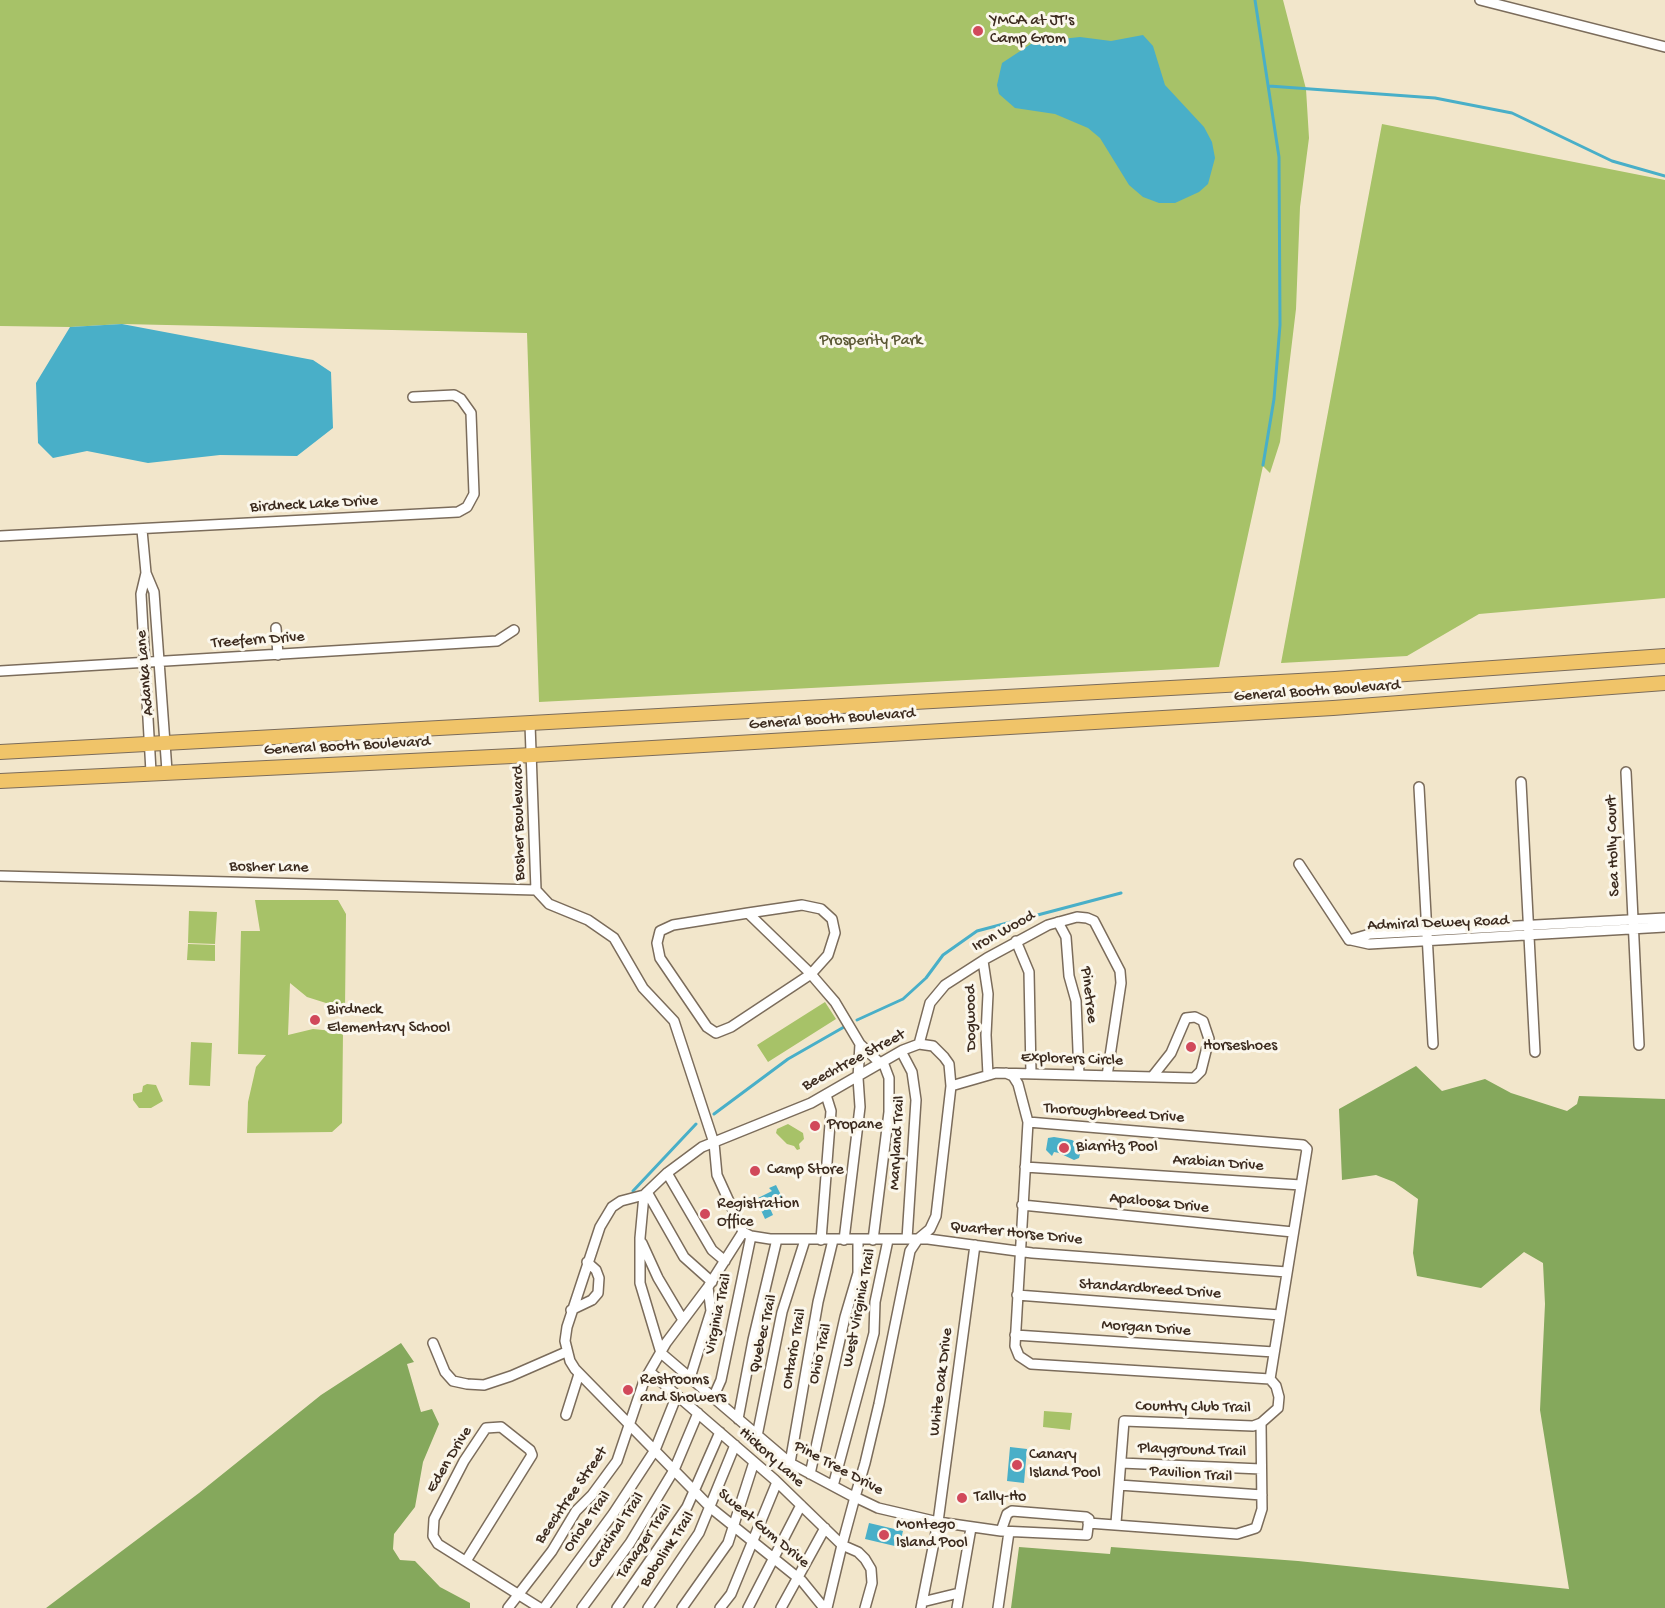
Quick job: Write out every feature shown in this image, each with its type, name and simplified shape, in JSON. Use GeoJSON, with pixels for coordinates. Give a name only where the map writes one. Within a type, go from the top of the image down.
{"type":"FeatureCollection","features":[{"type":"Feature","properties":{"kind":"highway","name":"General Booth Boulevard"},"geometry":{"type":"LineString","coordinates":[[0,752],[1335,680],[1665,656]]}},
{"type":"Feature","properties":{"kind":"highway","name":"General Booth Boulevard"},"geometry":{"type":"LineString","coordinates":[[0,781],[167,771],[533,755],[1334,708],[1665,683]]}},
{"type":"Feature","properties":{"kind":"street"},"geometry":{"type":"LineString","coordinates":[[1480,0],[1665,47]]}},
{"type":"Feature","properties":{"kind":"street","name":"Birdneck Lake Drive"},"geometry":{"type":"LineString","coordinates":[[0,536],[458,512],[467,507],[474,494],[471,413],[461,399],[454,395],[413,397]]}},
{"type":"Feature","properties":{"kind":"street","name":"Adanka Lane"},"geometry":{"type":"LineString","coordinates":[[142,530],[146,573],[154,592],[167,771]]}},
{"type":"Feature","properties":{"kind":"street","name":"Adanka Lane"},"geometry":{"type":"LineString","coordinates":[[146,573],[141,594],[151,772]]}},
{"type":"Feature","properties":{"kind":"street"},"geometry":{"type":"LineString","coordinates":[[276,628],[278,655]]}},
{"type":"Feature","properties":{"kind":"street","name":"Treefern Drive"},"geometry":{"type":"LineString","coordinates":[[0,671],[497,642],[514,630]]}},
{"type":"Feature","properties":{"kind":"street","name":"Bosher Boulevard"},"geometry":{"type":"LineString","coordinates":[[530,724],[533,755],[536,890],[549,904],[596,924],[614,938],[643,988],[674,1022],[714,1143]]}},
{"type":"Feature","properties":{"kind":"street","name":"Sea Holly Court"},"geometry":{"type":"LineString","coordinates":[[1626,772],[1639,1045]]}},
{"type":"Feature","properties":{"kind":"street"},"geometry":{"type":"LineString","coordinates":[[1521,782],[1531,930],[1535,1052]]}},
{"type":"Feature","properties":{"kind":"street"},"geometry":{"type":"LineString","coordinates":[[1419,787],[1433,1044]]}},
{"type":"Feature","properties":{"kind":"street","name":"Admiral Dewey Road"},"geometry":{"type":"LineString","coordinates":[[1299,864],[1349,940],[1370,934],[1427,936],[1632,924],[1665,918]]}},
{"type":"Feature","properties":{"kind":"street","name":"Bosher Lane"},"geometry":{"type":"LineString","coordinates":[[0,876],[536,890]]}},
{"type":"Feature","properties":{"kind":"street"},"geometry":{"type":"LineString","coordinates":[[802,904],[821,909],[832,919],[835,933],[828,955],[811,974],[723,1031],[716,1033],[706,1027],[660,958],[657,943],[660,931],[673,925],[748,913],[802,904]]}},
{"type":"Feature","properties":{"kind":"street"},"geometry":{"type":"LineString","coordinates":[[748,913],[811,974],[835,1002],[860,1044],[882,1063],[889,1078],[889,1112],[873,1240]]}},
{"type":"Feature","properties":{"kind":"street","name":"Iron Wood"},"geometry":{"type":"LineString","coordinates":[[919,1044],[930,1003],[937,993],[1016,941],[1058,922],[1077,917],[1094,921],[1120,971],[1121,983],[1107,1076]]}},
{"type":"Feature","properties":{"kind":"street","name":"Pinetree"},"geometry":{"type":"LineString","coordinates":[[1058,922],[1066,937],[1069,976],[1076,1001],[1079,1075]]}},
{"type":"Feature","properties":{"kind":"street","name":"Admiral Dewey Road"},"geometry":{"type":"LineString","coordinates":[[1632,924],[1665,927]]}},
{"type":"Feature","properties":{"kind":"street"},"geometry":{"type":"LineString","coordinates":[[1016,941],[1029,972],[1031,1074]]}},
{"type":"Feature","properties":{"kind":"street","name":"Dogwood"},"geometry":{"type":"LineString","coordinates":[[983,961],[988,994],[986,1035],[988,1075]]}},
{"type":"Feature","properties":{"kind":"street","name":"Explorers Circle"},"geometry":{"type":"LineString","coordinates":[[951,1086],[988,1075],[1006,1073],[1031,1074],[1079,1075],[1107,1076],[1194,1078],[1201,1071],[1209,1039],[1203,1021],[1195,1017],[1186,1018],[1171,1053],[1152,1077]]}},
{"type":"Feature","properties":{"kind":"street"},"geometry":{"type":"LineString","coordinates":[[844,1240],[860,1107],[858,1078],[860,1044]]}},
{"type":"Feature","properties":{"kind":"street","name":"Beechtree Street"},"geometry":{"type":"LineString","coordinates":[[646,1194],[666,1173],[702,1147],[826,1095],[901,1051],[919,1044],[933,1046],[949,1064],[951,1086],[936,1216],[930,1229],[909,1251],[879,1404],[826,1608]]}},
{"type":"Feature","properties":{"kind":"street","name":"Maryland Trail"},"geometry":{"type":"LineString","coordinates":[[901,1051],[912,1072],[916,1100],[907,1239]]}},
{"type":"Feature","properties":{"kind":"street"},"geometry":{"type":"LineString","coordinates":[[1006,1073],[1013,1076],[1018,1084],[1028,1122]]}},
{"type":"Feature","properties":{"kind":"street"},"geometry":{"type":"LineString","coordinates":[[821,1240],[831,1112],[826,1095]]}},
{"type":"Feature","properties":{"kind":"street","name":"Thoroughbreed Drive"},"geometry":{"type":"LineString","coordinates":[[1261,1423],[1278,1408],[1279,1397],[1276,1386],[1270,1379],[1031,1364],[1019,1356],[1015,1346],[1015,1335],[1028,1122],[1304,1144],[1307,1149],[1270,1379]]}},
{"type":"Feature","properties":{"kind":"street"},"geometry":{"type":"LineString","coordinates":[[714,1143],[717,1175],[747,1234]]}},
{"type":"Feature","properties":{"kind":"street","name":"Arabian Drive"},"geometry":{"type":"LineString","coordinates":[[1025,1167],[1301,1185]]}},
{"type":"Feature","properties":{"kind":"street"},"geometry":{"type":"LineString","coordinates":[[666,1173],[712,1250],[724,1261]]}},
{"type":"Feature","properties":{"kind":"street"},"geometry":{"type":"LineString","coordinates":[[646,1194],[640,1238],[640,1283],[661,1353]]}},
{"type":"Feature","properties":{"kind":"street"},"geometry":{"type":"LineString","coordinates":[[433,1343],[445,1372],[453,1381],[467,1384],[484,1384],[511,1377],[566,1352],[565,1341],[571,1310],[600,1227],[612,1207],[621,1201],[646,1194]]}},
{"type":"Feature","properties":{"kind":"street"},"geometry":{"type":"LineString","coordinates":[[646,1194],[684,1257],[710,1284],[711,1311],[690,1378]]}},
{"type":"Feature","properties":{"kind":"street","name":"Apaloosa Drive"},"geometry":{"type":"LineString","coordinates":[[1022,1205],[1293,1232]]}},
{"type":"Feature","properties":{"kind":"street","name":"Beechtree Street"},"geometry":{"type":"LineString","coordinates":[[508,1608],[552,1551],[576,1511],[592,1495],[617,1461],[650,1372],[724,1261],[747,1234]]}},
{"type":"Feature","properties":{"kind":"street","name":"Quarter Horse Drive"},"geometry":{"type":"LineString","coordinates":[[747,1234],[777,1239],[805,1240],[918,1239],[1019,1251],[1287,1272]]}},
{"type":"Feature","properties":{"kind":"street","name":"Virginia Trail"},"geometry":{"type":"LineString","coordinates":[[713,1398],[721,1380],[747,1234]]}},
{"type":"Feature","properties":{"kind":"street"},"geometry":{"type":"LineString","coordinates":[[640,1238],[658,1278],[684,1320]]}},
{"type":"Feature","properties":{"kind":"street"},"geometry":{"type":"LineString","coordinates":[[738,1419],[753,1340],[777,1239]]}},
{"type":"Feature","properties":{"kind":"street","name":"Quebec Trail"},"geometry":{"type":"LineString","coordinates":[[757,1436],[782,1312],[805,1240]]}},
{"type":"Feature","properties":{"kind":"street","name":"Ontario Trail"},"geometry":{"type":"LineString","coordinates":[[790,1463],[818,1302],[833,1240]]}},
{"type":"Feature","properties":{"kind":"street","name":"Ohio Trail"},"geometry":{"type":"LineString","coordinates":[[810,1474],[844,1317],[858,1273],[858,1240]]}},
{"type":"Feature","properties":{"kind":"street","name":"West Virginia Trail"},"geometry":{"type":"LineString","coordinates":[[833,1486],[874,1333],[875,1302],[888,1240]]}},
{"type":"Feature","properties":{"kind":"street","name":"White Oak Drive"},"geometry":{"type":"LineString","coordinates":[[922,1605],[938,1522],[975,1245]]}},
{"type":"Feature","properties":{"kind":"street"},"geometry":{"type":"LineString","coordinates":[[571,1310],[592,1300],[598,1293],[599,1278],[596,1270],[587,1262]]}},
{"type":"Feature","properties":{"kind":"street","name":"Standardbreed Drive"},"geometry":{"type":"LineString","coordinates":[[1017,1295],[1280,1315]]}},
{"type":"Feature","properties":{"kind":"street","name":"Morgan Drive"},"geometry":{"type":"LineString","coordinates":[[1015,1335],[1274,1352]]}},
{"type":"Feature","properties":{"kind":"street","name":"Sweet Gum Drive"},"geometry":{"type":"LineString","coordinates":[[566,1352],[579,1374],[711,1508],[798,1577],[826,1608]]}},
{"type":"Feature","properties":{"kind":"street","name":"Pine Tree Drive"},"geometry":{"type":"LineString","coordinates":[[661,1353],[790,1463],[833,1486],[878,1508],[971,1528],[1005,1531]]}},
{"type":"Feature","properties":{"kind":"street","name":"Hickory Lane"},"geometry":{"type":"LineString","coordinates":[[650,1372],[777,1482],[842,1545],[858,1552],[871,1569],[872,1583],[865,1608]]}},
{"type":"Feature","properties":{"kind":"street"},"geometry":{"type":"LineString","coordinates":[[567,1415],[579,1374]]}},
{"type":"Feature","properties":{"kind":"street","name":"Oriole Trail"},"geometry":{"type":"LineString","coordinates":[[542,1608],[613,1514],[655,1450],[677,1395]]}},
{"type":"Feature","properties":{"kind":"street","name":"Cardinal Trail"},"geometry":{"type":"LineString","coordinates":[[582,1608],[630,1543],[674,1470],[698,1413]]}},
{"type":"Feature","properties":{"kind":"street","name":"Country Club Trail"},"geometry":{"type":"LineString","coordinates":[[1005,1531],[1007,1514],[1012,1511],[1086,1517],[1088,1523],[1116,1523],[1237,1534],[1248,1532],[1256,1528],[1260,1520],[1261,1423],[1253,1426],[1124,1421],[1116,1523]]}},
{"type":"Feature","properties":{"kind":"street","name":"Eden Drive"},"geometry":{"type":"LineString","coordinates":[[466,1561],[532,1455],[530,1450],[501,1427],[486,1428],[480,1435],[447,1491],[432,1529],[438,1544],[542,1608]]}},
{"type":"Feature","properties":{"kind":"street","name":"Tanager Trail"},"geometry":{"type":"LineString","coordinates":[[617,1608],[687,1507],[720,1432]]}},
{"type":"Feature","properties":{"kind":"street","name":"Bobolink Trail"},"geometry":{"type":"LineString","coordinates":[[648,1608],[699,1533],[735,1445]]}},
{"type":"Feature","properties":{"kind":"street"},"geometry":{"type":"LineString","coordinates":[[682,1608],[728,1543],[754,1462]]}},
{"type":"Feature","properties":{"kind":"street","name":"Playground Trail"},"geometry":{"type":"LineString","coordinates":[[1121,1463],[1261,1469]]}},
{"type":"Feature","properties":{"kind":"street"},"geometry":{"type":"LineString","coordinates":[[720,1608],[730,1594],[777,1482]]}},
{"type":"Feature","properties":{"kind":"street","name":"Pavilion Trail"},"geometry":{"type":"LineString","coordinates":[[1119,1485],[1262,1495]]}},
{"type":"Feature","properties":{"kind":"street"},"geometry":{"type":"LineString","coordinates":[[748,1608],[801,1505]]}},
{"type":"Feature","properties":{"kind":"street"},"geometry":{"type":"LineString","coordinates":[[998,1608],[1005,1531],[1083,1537],[1087,1535],[1088,1523]]}},
{"type":"Feature","properties":{"kind":"street"},"geometry":{"type":"LineString","coordinates":[[781,1608],[825,1528]]}},
{"type":"Feature","properties":{"kind":"street"},"geometry":{"type":"LineString","coordinates":[[957,1608],[971,1528]]}},
{"type":"Feature","properties":{"kind":"street"},"geometry":{"type":"LineString","coordinates":[[922,1605],[959,1593]]}},
{"type":"Feature","properties":{"kind":"green space","name":"Prosperity Park"},"geometry":{"type":"Polygon","coordinates":[[[0,0],[1283,0],[1306,89],[1309,138],[1300,207],[1296,309],[1280,442],[1270,473],[1263,466],[1219,667],[539,702],[527,333],[122,324],[70,327],[0,326],[0,0]]]}},
{"type":"Feature","properties":{"kind":"green space"},"geometry":{"type":"Polygon","coordinates":[[[1382,124],[1665,180],[1665,598],[1479,614],[1407,656],[1281,663],[1382,124]]]}},
{"type":"Feature","properties":{"kind":"green space"},"geometry":{"type":"Polygon","coordinates":[[[255,900],[338,900],[346,914],[345,1009],[307,997],[290,983],[288,1035],[313,1029],[343,1032],[342,1123],[332,1132],[247,1133],[248,1102],[256,1067],[266,1055],[238,1054],[241,931],[260,931],[255,900]]]}},
{"type":"Feature","properties":{"kind":"green space"},"geometry":{"type":"Polygon","coordinates":[[[189,911],[217,912],[215,944],[188,943],[189,911]]]}},
{"type":"Feature","properties":{"kind":"green space"},"geometry":{"type":"Polygon","coordinates":[[[188,944],[215,945],[215,961],[187,960],[188,944]]]}},
{"type":"Feature","properties":{"kind":"green space"},"geometry":{"type":"Polygon","coordinates":[[[825,1002],[836,1019],[768,1062],[757,1045],[825,1002]]]}},
{"type":"Feature","properties":{"kind":"green space"},"geometry":{"type":"Polygon","coordinates":[[[191,1042],[212,1043],[210,1086],[189,1085],[191,1042]]]}},
{"type":"Feature","properties":{"kind":"green space"},"geometry":{"type":"Polygon","coordinates":[[[1416,1066],[1442,1091],[1485,1079],[1511,1093],[1567,1111],[1577,1104],[1579,1096],[1665,1099],[1665,1608],[1011,1608],[1019,1547],[1110,1554],[1111,1547],[1298,1561],[1569,1589],[1540,1410],[1545,1304],[1543,1263],[1524,1252],[1481,1288],[1417,1276],[1413,1253],[1418,1199],[1394,1182],[1376,1175],[1342,1180],[1339,1109],[1416,1066]]]}},
{"type":"Feature","properties":{"kind":"green space"},"geometry":{"type":"Polygon","coordinates":[[[156,1085],[163,1101],[151,1108],[139,1108],[133,1100],[133,1094],[142,1092],[143,1086],[156,1085]]]}},
{"type":"Feature","properties":{"kind":"green space"},"geometry":{"type":"Polygon","coordinates":[[[788,1124],[803,1133],[804,1139],[799,1144],[800,1149],[797,1150],[794,1146],[787,1144],[776,1133],[777,1129],[788,1124]]]}},
{"type":"Feature","properties":{"kind":"green space"},"geometry":{"type":"Polygon","coordinates":[[[401,1343],[414,1362],[407,1364],[421,1412],[432,1409],[439,1424],[423,1462],[415,1507],[394,1534],[393,1549],[400,1560],[415,1561],[440,1587],[470,1603],[470,1608],[46,1608],[199,1493],[321,1395],[401,1343]]]}},
{"type":"Feature","properties":{"kind":"green space"},"geometry":{"type":"Polygon","coordinates":[[[1044,1411],[1072,1413],[1070,1430],[1043,1427],[1044,1411]]]}},
{"type":"Feature","properties":{"kind":"water"},"geometry":{"type":"Polygon","coordinates":[[[1143,35],[1153,46],[1165,85],[1204,127],[1212,142],[1215,158],[1208,184],[1199,192],[1175,203],[1159,203],[1143,197],[1129,185],[1100,138],[1088,128],[1055,114],[1015,108],[999,94],[997,85],[1002,63],[1034,42],[1080,37],[1111,41],[1143,35]]]}},
{"type":"Feature","properties":{"kind":"water"},"geometry":{"type":"Polygon","coordinates":[[[122,324],[313,360],[331,372],[333,428],[297,456],[220,455],[148,463],[87,451],[53,458],[38,443],[36,383],[70,327],[122,324]]]}},
{"type":"Feature","properties":{"kind":"water","name":"Biarritz Pool"},"geometry":{"type":"Polygon","coordinates":[[[1048,1138],[1072,1140],[1082,1146],[1079,1158],[1074,1160],[1054,1152],[1052,1156],[1046,1150],[1048,1138]]]}},
{"type":"Feature","properties":{"kind":"water"},"geometry":{"type":"Polygon","coordinates":[[[776,1185],[783,1199],[769,1206],[773,1215],[765,1219],[756,1199],[772,1191],[769,1188],[776,1185]]]}},
{"type":"Feature","properties":{"kind":"water","name":"Canary Island Pool"},"geometry":{"type":"Polygon","coordinates":[[[1010,1447],[1027,1449],[1024,1483],[1007,1481],[1010,1447]]]}},
{"type":"Feature","properties":{"kind":"water","name":"Montego Island Pool"},"geometry":{"type":"Polygon","coordinates":[[[869,1523],[903,1531],[899,1547],[865,1539],[869,1523]]]}},
{"type":"Feature","properties":{"kind":"waterway"},"geometry":{"type":"LineString","coordinates":[[1255,0],[1279,157],[1280,325],[1274,399],[1263,465]]}},
{"type":"Feature","properties":{"kind":"waterway"},"geometry":{"type":"LineString","coordinates":[[1269,86],[1435,98],[1512,113],[1612,161],[1665,176]]}},
{"type":"Feature","properties":{"kind":"waterway"},"geometry":{"type":"LineString","coordinates":[[857,1020],[903,999],[926,978],[943,955],[977,931],[1121,893]]}},
{"type":"Feature","properties":{"kind":"waterway"},"geometry":{"type":"LineString","coordinates":[[714,1114],[788,1059],[844,1027]]}},
{"type":"Feature","properties":{"kind":"waterway"},"geometry":{"type":"LineString","coordinates":[[633,1191],[696,1124]]}},
{"type":"Feature","properties":{"kind":"place","name":"YMCA at JT's Camp Grom"},"geometry":{"type":"Point","coordinates":[978,31]}},
{"type":"Feature","properties":{"kind":"place","name":"Birdneck Elementary School"},"geometry":{"type":"Point","coordinates":[315,1020]}},
{"type":"Feature","properties":{"kind":"place","name":"Horseshoes"},"geometry":{"type":"Point","coordinates":[1191,1047]}},
{"type":"Feature","properties":{"kind":"place","name":"Propane"},"geometry":{"type":"Point","coordinates":[815,1126]}},
{"type":"Feature","properties":{"kind":"place","name":"Biarritz Pool"},"geometry":{"type":"Point","coordinates":[1064,1148]}},
{"type":"Feature","properties":{"kind":"place","name":"Camp Store"},"geometry":{"type":"Point","coordinates":[755,1171]}},
{"type":"Feature","properties":{"kind":"place","name":"Registration Office"},"geometry":{"type":"Point","coordinates":[705,1214]}},
{"type":"Feature","properties":{"kind":"place","name":"Restrooms and Showers"},"geometry":{"type":"Point","coordinates":[628,1390]}},
{"type":"Feature","properties":{"kind":"place","name":"Canary Island Pool"},"geometry":{"type":"Point","coordinates":[1017,1465]}},
{"type":"Feature","properties":{"kind":"place","name":"Tally-Ho"},"geometry":{"type":"Point","coordinates":[962,1498]}},
{"type":"Feature","properties":{"kind":"place","name":"Montego Island Pool"},"geometry":{"type":"Point","coordinates":[884,1535]}}]}
